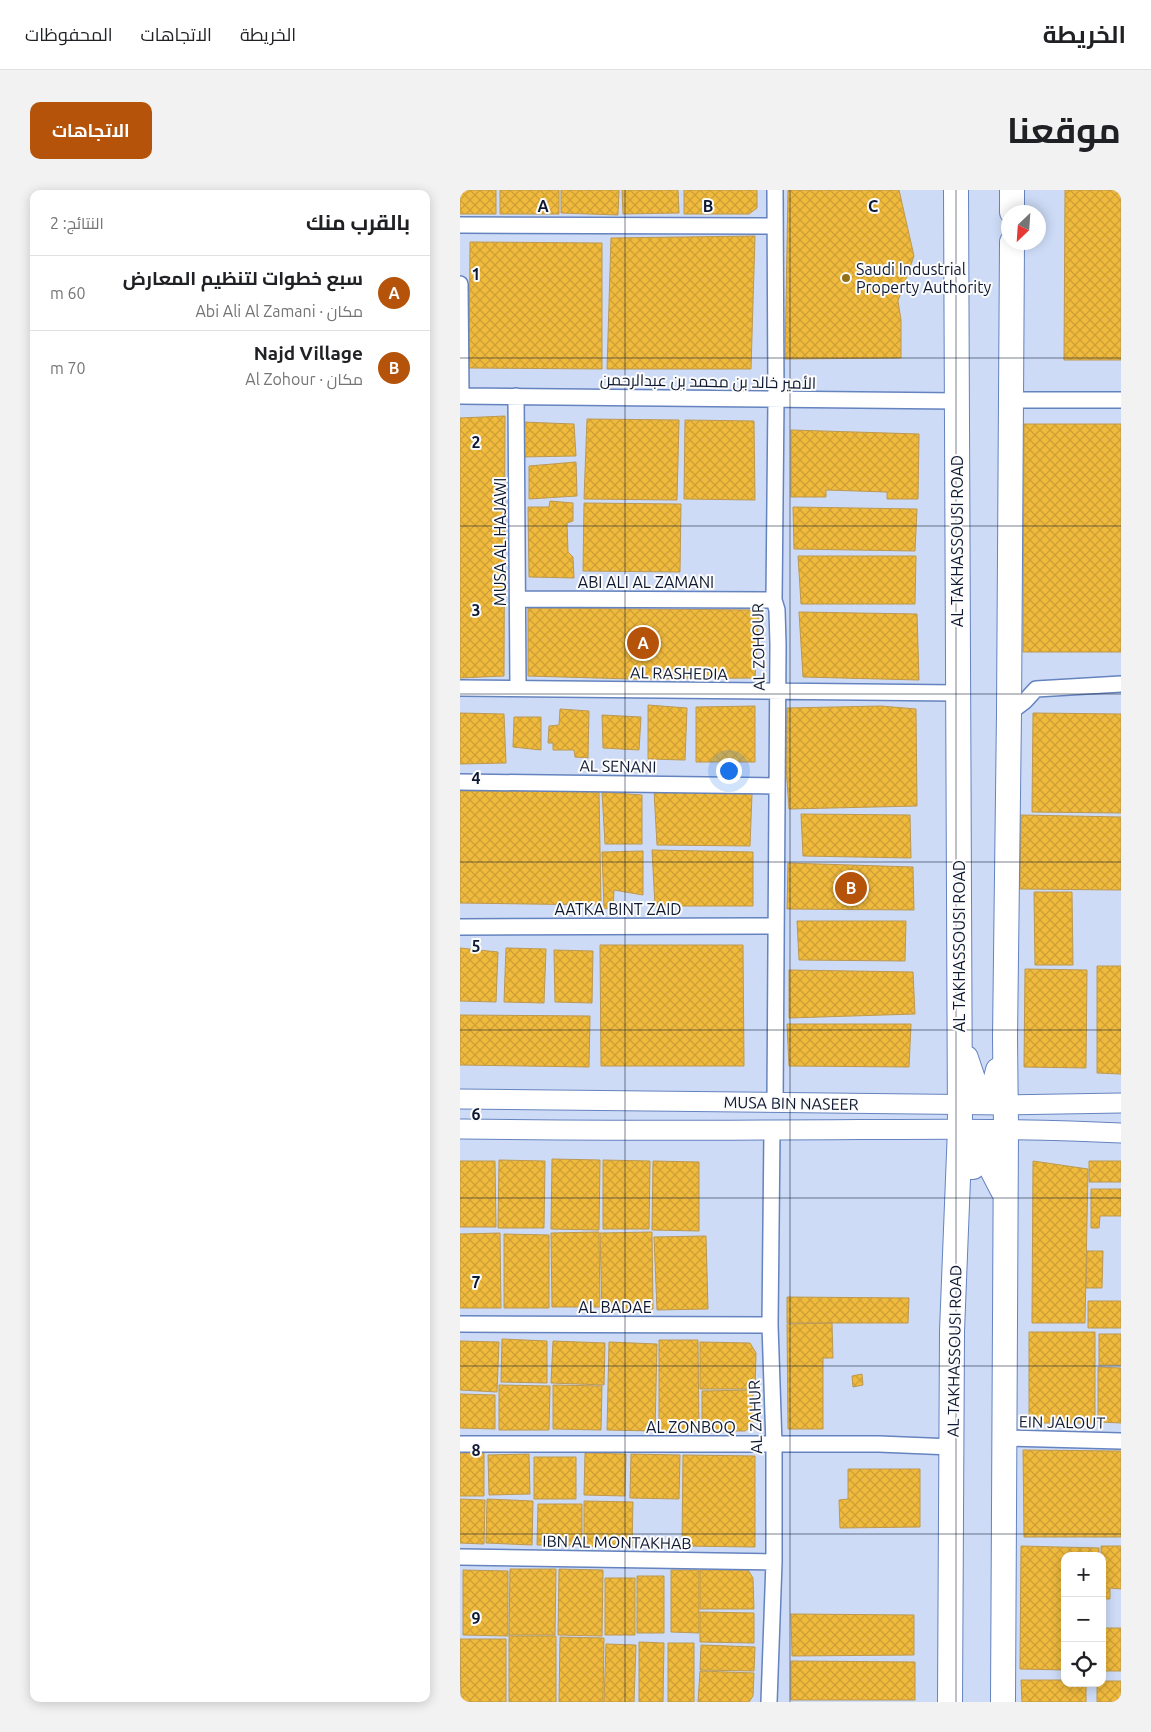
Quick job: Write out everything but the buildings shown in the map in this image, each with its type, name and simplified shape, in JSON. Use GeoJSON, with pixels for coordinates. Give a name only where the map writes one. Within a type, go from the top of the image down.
{"type":"FeatureCollection","features":[{"type":"Feature","properties":{"kind":"main road","name":"AL TAKHASSOUSI ROAD"},"geometry":{"type":"LineString","coordinates":[[950,1702],[952,1331],[960,1128],[956,190]]}},
{"type":"Feature","properties":{"kind":"main road"},"geometry":{"type":"LineString","coordinates":[[1012,190],[1012,205]]}},
{"type":"Feature","properties":{"kind":"main road"},"geometry":{"type":"LineString","coordinates":[[1002,1702],[1006,1128],[1004,1105],[1010,713],[1012,250]]}},
{"type":"Feature","properties":{"kind":"main road"},"geometry":{"type":"LineString","coordinates":[[960,1040],[980,1098],[986,1100],[992,1099],[1005,1038]]}},
{"type":"Feature","properties":{"kind":"main road"},"geometry":{"type":"LineString","coordinates":[[957,1204],[974,1162],[974,1140],[978,1134],[984,1138],[988,1162],[1005,1197]]}},
{"type":"Feature","properties":{"kind":"street","name":"AL ZOHOUR"},"geometry":{"type":"LineString","coordinates":[[775,190],[776,399],[774,600],[777,610],[775,1102]]}},
{"type":"Feature","properties":{"kind":"street"},"geometry":{"type":"LineString","coordinates":[[460,225],[775,226]]}},
{"type":"Feature","properties":{"kind":"street"},"geometry":{"type":"LineString","coordinates":[[460,284],[461,396]]}},
{"type":"Feature","properties":{"kind":"street","name":"الأمير خالد بن محمد بن عبدالرحمن"},"geometry":{"type":"LineString","coordinates":[[461,396],[956,401]]}},
{"type":"Feature","properties":{"kind":"street","name":"MUSA AL HAJAWI"},"geometry":{"type":"LineString","coordinates":[[516,396],[518,687]]}},
{"type":"Feature","properties":{"kind":"street"},"geometry":{"type":"LineString","coordinates":[[1011,400],[1121,400]]}},
{"type":"Feature","properties":{"kind":"street","name":"ABI ALI AL ZAMANI"},"geometry":{"type":"LineString","coordinates":[[518,599],[774,600]]}},
{"type":"Feature","properties":{"kind":"street"},"geometry":{"type":"LineString","coordinates":[[1010,713],[1025,701],[1036,688],[1121,684]]}},
{"type":"Feature","properties":{"kind":"street","name":"AL RASHEDIA"},"geometry":{"type":"LineString","coordinates":[[460,688],[518,687],[957,694]]}},
{"type":"Feature","properties":{"kind":"street","name":"AL SENANI"},"geometry":{"type":"LineString","coordinates":[[460,782],[776,786]]}},
{"type":"Feature","properties":{"kind":"street","name":"AATKA BINT ZAID"},"geometry":{"type":"LineString","coordinates":[[460,927],[776,926]]}},
{"type":"Feature","properties":{"kind":"street","name":"MUSA BIN NASEER"},"geometry":{"type":"LineString","coordinates":[[460,1098],[1004,1105],[1121,1104]]}},
{"type":"Feature","properties":{"kind":"street"},"geometry":{"type":"LineString","coordinates":[[923,1129],[942,1124],[944,1119],[940,1109],[925,1104]]}},
{"type":"Feature","properties":{"kind":"street"},"geometry":{"type":"LineString","coordinates":[[1039,1105],[1020,1109],[1018,1116],[1021,1124],[1025,1126],[1045,1129]]}},
{"type":"Feature","properties":{"kind":"street"},"geometry":{"type":"LineString","coordinates":[[460,1129],[772,1130],[1006,1128],[1121,1133]]}},
{"type":"Feature","properties":{"kind":"street","name":"AL ZAHUR"},"geometry":{"type":"LineString","coordinates":[[769,1702],[774,1562],[774,1445],[770,1325],[772,1130]]}},
{"type":"Feature","properties":{"kind":"street","name":"AL BADAE"},"geometry":{"type":"LineString","coordinates":[[460,1324],[770,1325]]}},
{"type":"Feature","properties":{"kind":"street","name":"EIN JALOUT"},"geometry":{"type":"LineString","coordinates":[[1003,1438],[1121,1441]]}},
{"type":"Feature","properties":{"kind":"street","name":"AL ZONBOQ"},"geometry":{"type":"LineString","coordinates":[[460,1444],[879,1444],[952,1447]]}},
{"type":"Feature","properties":{"kind":"street","name":"IBN AL MONTAKHAB"},"geometry":{"type":"LineString","coordinates":[[460,1557],[774,1562]]}},
{"type":"Feature","properties":{"kind":"place","name":"Saudi Industrial Property Authority"},"geometry":{"type":"Point","coordinates":[846,278]}},
{"type":"Feature","properties":{"kind":"place","name":"سبع خطوات لتنظيم المعارض"},"geometry":{"type":"Point","coordinates":[643,643]}},
{"type":"Feature","properties":{"kind":"place","name":"Najd Village"},"geometry":{"type":"Point","coordinates":[851,888]}}]}
